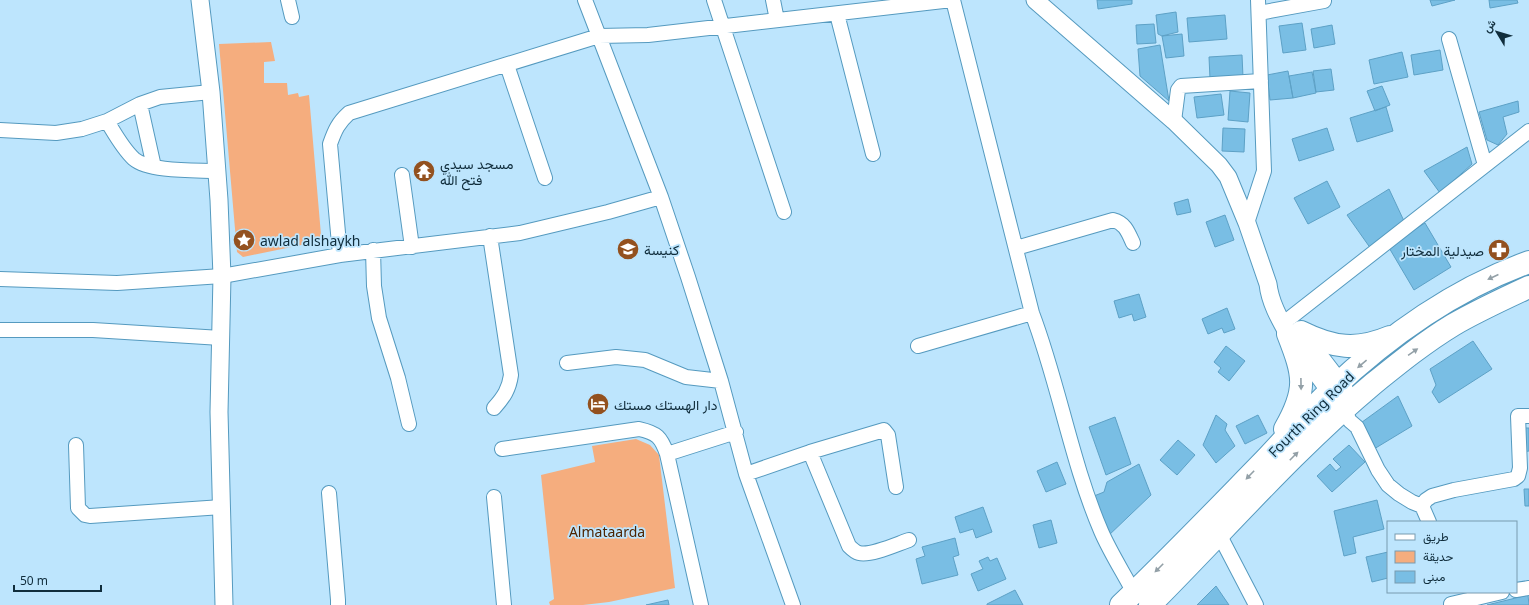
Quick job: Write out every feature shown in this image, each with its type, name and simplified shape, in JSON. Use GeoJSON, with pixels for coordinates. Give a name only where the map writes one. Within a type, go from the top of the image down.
{"type":"FeatureCollection","features":[{"type":"Feature","properties":{"kind":"main road","name":"Fourth Ring Road"},"geometry":{"type":"LineString","coordinates":[[1135,601],[1271,453],[1335,387],[1398,334],[1441,304],[1481,283],[1529,262]]}},
{"type":"Feature","properties":{"kind":"main road","name":"Fourth Ring Road"},"geometry":{"type":"LineString","coordinates":[[1135,601],[1219,534],[1295,455],[1348,406],[1405,358],[1453,325],[1491,305],[1529,288]]}},
{"type":"Feature","properties":{"kind":"main road"},"geometry":{"type":"LineString","coordinates":[[1293,328],[1329,343],[1348,346],[1373,344],[1398,334]]}},
{"type":"Feature","properties":{"kind":"main road"},"geometry":{"type":"LineString","coordinates":[[1271,453],[1296,410],[1302,388],[1293,328]]}},
{"type":"Feature","properties":{"kind":"street"},"geometry":{"type":"LineString","coordinates":[[200,0],[211,92],[222,276],[219,412],[224,605]]}},
{"type":"Feature","properties":{"kind":"street"},"geometry":{"type":"LineString","coordinates":[[288,0],[292,17]]}},
{"type":"Feature","properties":{"kind":"street"},"geometry":{"type":"LineString","coordinates":[[585,0],[661,197],[721,381],[736,432],[746,474],[793,605]]}},
{"type":"Feature","properties":{"kind":"street"},"geometry":{"type":"LineString","coordinates":[[714,0],[784,212]]}},
{"type":"Feature","properties":{"kind":"street"},"geometry":{"type":"LineString","coordinates":[[773,0],[777,20]]}},
{"type":"Feature","properties":{"kind":"street"},"geometry":{"type":"LineString","coordinates":[[340,255],[330,144],[335,129],[350,113],[599,36],[648,36],[952,0],[1032,313],[1044,345],[1068,433],[1101,531],[1135,601]]}},
{"type":"Feature","properties":{"kind":"street"},"geometry":{"type":"LineString","coordinates":[[1035,0],[1174,121],[1210,156],[1228,177],[1247,223],[1268,284],[1269,295],[1348,406],[1350,421],[1357,427],[1378,470],[1388,485],[1398,494],[1422,506],[1429,521]]}},
{"type":"Feature","properties":{"kind":"street"},"geometry":{"type":"LineString","coordinates":[[1247,223],[1264,171],[1258,7],[1324,1]]}},
{"type":"Feature","properties":{"kind":"street"},"geometry":{"type":"LineString","coordinates":[[837,14],[873,154]]}},
{"type":"Feature","properties":{"kind":"street"},"geometry":{"type":"LineString","coordinates":[[1449,38],[1485,165]]}},
{"type":"Feature","properties":{"kind":"street"},"geometry":{"type":"LineString","coordinates":[[507,64],[545,178]]}},
{"type":"Feature","properties":{"kind":"street"},"geometry":{"type":"LineString","coordinates":[[1174,121],[1178,90],[1181,86],[1261,81]]}},
{"type":"Feature","properties":{"kind":"street"},"geometry":{"type":"LineString","coordinates":[[0,130],[56,134],[82,129],[107,121],[140,104],[160,98],[211,92]]}},
{"type":"Feature","properties":{"kind":"street"},"geometry":{"type":"LineString","coordinates":[[140,104],[154,167]]}},
{"type":"Feature","properties":{"kind":"street"},"geometry":{"type":"LineString","coordinates":[[107,121],[126,152],[135,160],[147,166],[216,170]]}},
{"type":"Feature","properties":{"kind":"street"},"geometry":{"type":"LineString","coordinates":[[1293,328],[1485,165],[1529,131]]}},
{"type":"Feature","properties":{"kind":"street"},"geometry":{"type":"LineString","coordinates":[[402,176],[412,247]]}},
{"type":"Feature","properties":{"kind":"street"},"geometry":{"type":"LineString","coordinates":[[0,279],[117,283],[222,276],[373,250],[412,247],[440,242],[520,233],[608,212],[661,197]]}},
{"type":"Feature","properties":{"kind":"street"},"geometry":{"type":"LineString","coordinates":[[1016,248],[1112,220],[1119,222],[1127,229],[1132,243]]}},
{"type":"Feature","properties":{"kind":"street"},"geometry":{"type":"LineString","coordinates":[[490,236],[511,375],[504,397],[494,408]]}},
{"type":"Feature","properties":{"kind":"street"},"geometry":{"type":"LineString","coordinates":[[373,250],[374,286],[379,318],[398,378],[409,424]]}},
{"type":"Feature","properties":{"kind":"street"},"geometry":{"type":"LineString","coordinates":[[918,346],[1032,313]]}},
{"type":"Feature","properties":{"kind":"street"},"geometry":{"type":"LineString","coordinates":[[0,330],[93,330],[221,338]]}},
{"type":"Feature","properties":{"kind":"street"},"geometry":{"type":"LineString","coordinates":[[567,363],[616,357],[645,360],[686,377],[721,381]]}},
{"type":"Feature","properties":{"kind":"street"},"geometry":{"type":"LineString","coordinates":[[1422,506],[1426,500],[1432,496],[1454,490],[1514,479],[1518,476],[1520,468],[1518,416],[1529,416]]}},
{"type":"Feature","properties":{"kind":"street"},"geometry":{"type":"LineString","coordinates":[[502,449],[639,429],[652,432],[663,442],[667,454],[701,605]]}},
{"type":"Feature","properties":{"kind":"street"},"geometry":{"type":"LineString","coordinates":[[746,474],[810,452],[884,430],[888,435],[896,488]]}},
{"type":"Feature","properties":{"kind":"street"},"geometry":{"type":"LineString","coordinates":[[667,454],[736,432]]}},
{"type":"Feature","properties":{"kind":"street"},"geometry":{"type":"LineString","coordinates":[[76,445],[78,508],[85,515],[90,516],[222,507]]}},
{"type":"Feature","properties":{"kind":"street"},"geometry":{"type":"LineString","coordinates":[[810,452],[849,546],[860,553],[868,554],[909,540]]}},
{"type":"Feature","properties":{"kind":"street"},"geometry":{"type":"LineString","coordinates":[[329,494],[338,605]]}},
{"type":"Feature","properties":{"kind":"street"},"geometry":{"type":"LineString","coordinates":[[494,497],[504,605]]}},
{"type":"Feature","properties":{"kind":"street"},"geometry":{"type":"LineString","coordinates":[[1219,534],[1256,605]]}},
{"type":"Feature","properties":{"kind":"street"},"geometry":{"type":"LineString","coordinates":[[1517,590],[1529,588]]}},
{"type":"Feature","properties":{"kind":"street"},"geometry":{"type":"LineString","coordinates":[[1450,600],[1496,593]]}},
{"type":"Feature","properties":{"kind":"green space"},"geometry":{"type":"Polygon","coordinates":[[[271,42],[275,61],[264,62],[264,83],[287,83],[288,95],[298,93],[299,97],[309,95],[321,235],[316,242],[243,257],[237,252],[219,44],[271,42]]]}},
{"type":"Feature","properties":{"kind":"green space","name":"Almataarda"},"geometry":{"type":"Polygon","coordinates":[[[636,439],[650,445],[659,455],[675,588],[609,602],[583,605],[550,605],[549,602],[554,599],[541,475],[595,462],[592,446],[636,439]]]}},
{"type":"Feature","properties":{"kind":"building"},"geometry":{"type":"Polygon","coordinates":[[[1097,0],[1132,0],[1132,4],[1098,9],[1097,0]]]}},
{"type":"Feature","properties":{"kind":"building"},"geometry":{"type":"Polygon","coordinates":[[[1430,0],[1455,0],[1432,6],[1430,0]]]}},
{"type":"Feature","properties":{"kind":"building"},"geometry":{"type":"Polygon","coordinates":[[[1489,0],[1517,0],[1518,3],[1490,8],[1489,0]]]}},
{"type":"Feature","properties":{"kind":"building"},"geometry":{"type":"Polygon","coordinates":[[[1176,12],[1178,32],[1162,36],[1158,34],[1156,15],[1176,12]]]}},
{"type":"Feature","properties":{"kind":"building"},"geometry":{"type":"Polygon","coordinates":[[[1225,15],[1227,39],[1189,42],[1187,18],[1225,15]]]}},
{"type":"Feature","properties":{"kind":"building"},"geometry":{"type":"Polygon","coordinates":[[[1302,23],[1306,50],[1283,53],[1279,26],[1302,23]]]}},
{"type":"Feature","properties":{"kind":"building"},"geometry":{"type":"Polygon","coordinates":[[[1154,24],[1156,43],[1137,44],[1136,25],[1154,24]]]}},
{"type":"Feature","properties":{"kind":"building"},"geometry":{"type":"Polygon","coordinates":[[[1332,25],[1335,44],[1314,48],[1311,29],[1332,25]]]}},
{"type":"Feature","properties":{"kind":"building"},"geometry":{"type":"Polygon","coordinates":[[[1182,34],[1184,56],[1166,58],[1162,36],[1182,34]]]}},
{"type":"Feature","properties":{"kind":"building"},"geometry":{"type":"Polygon","coordinates":[[[1160,45],[1169,101],[1140,76],[1138,49],[1160,45]]]}},
{"type":"Feature","properties":{"kind":"building"},"geometry":{"type":"Polygon","coordinates":[[[1440,50],[1443,70],[1414,75],[1411,55],[1440,50]]]}},
{"type":"Feature","properties":{"kind":"building"},"geometry":{"type":"Polygon","coordinates":[[[1402,52],[1408,77],[1374,84],[1369,60],[1402,52]]]}},
{"type":"Feature","properties":{"kind":"building"},"geometry":{"type":"Polygon","coordinates":[[[1242,55],[1243,77],[1210,79],[1209,57],[1242,55]]]}},
{"type":"Feature","properties":{"kind":"building"},"geometry":{"type":"Polygon","coordinates":[[[1331,69],[1334,90],[1316,92],[1313,71],[1331,69]]]}},
{"type":"Feature","properties":{"kind":"building"},"geometry":{"type":"Polygon","coordinates":[[[1288,71],[1293,98],[1270,100],[1267,75],[1288,71]]]}},
{"type":"Feature","properties":{"kind":"building"},"geometry":{"type":"Polygon","coordinates":[[[1312,72],[1316,93],[1293,98],[1289,76],[1312,72]]]}},
{"type":"Feature","properties":{"kind":"building"},"geometry":{"type":"Polygon","coordinates":[[[1382,86],[1390,105],[1375,111],[1367,91],[1382,86]]]}},
{"type":"Feature","properties":{"kind":"building"},"geometry":{"type":"Polygon","coordinates":[[[1230,91],[1250,93],[1248,122],[1228,120],[1230,91]]]}},
{"type":"Feature","properties":{"kind":"building"},"geometry":{"type":"Polygon","coordinates":[[[1221,94],[1224,115],[1197,118],[1194,97],[1221,94]]]}},
{"type":"Feature","properties":{"kind":"building"},"geometry":{"type":"Polygon","coordinates":[[[1518,101],[1519,112],[1503,117],[1507,134],[1498,145],[1487,140],[1479,112],[1518,101]]]}},
{"type":"Feature","properties":{"kind":"building"},"geometry":{"type":"Polygon","coordinates":[[[1386,107],[1393,131],[1357,142],[1350,118],[1386,107]]]}},
{"type":"Feature","properties":{"kind":"building"},"geometry":{"type":"Polygon","coordinates":[[[1223,128],[1245,129],[1244,152],[1222,151],[1223,128]]]}},
{"type":"Feature","properties":{"kind":"building"},"geometry":{"type":"Polygon","coordinates":[[[1327,128],[1334,150],[1299,161],[1292,139],[1327,128]]]}},
{"type":"Feature","properties":{"kind":"building"},"geometry":{"type":"Polygon","coordinates":[[[1467,147],[1472,164],[1440,193],[1424,171],[1467,147]]]}},
{"type":"Feature","properties":{"kind":"building"},"geometry":{"type":"Polygon","coordinates":[[[1327,181],[1340,207],[1308,224],[1294,198],[1327,181]]]}},
{"type":"Feature","properties":{"kind":"building"},"geometry":{"type":"Polygon","coordinates":[[[1389,189],[1404,221],[1371,249],[1347,215],[1389,189]]]}},
{"type":"Feature","properties":{"kind":"building"},"geometry":{"type":"Polygon","coordinates":[[[1188,199],[1191,212],[1177,215],[1174,203],[1188,199]]]}},
{"type":"Feature","properties":{"kind":"building"},"geometry":{"type":"Polygon","coordinates":[[[1225,215],[1234,240],[1215,247],[1206,222],[1225,215]]]}},
{"type":"Feature","properties":{"kind":"building"},"geometry":{"type":"Polygon","coordinates":[[[1425,223],[1451,267],[1414,290],[1388,246],[1425,223]]]}},
{"type":"Feature","properties":{"kind":"building"},"geometry":{"type":"Polygon","coordinates":[[[1139,294],[1146,317],[1134,321],[1132,314],[1119,318],[1114,301],[1139,294]]]}},
{"type":"Feature","properties":{"kind":"building"},"geometry":{"type":"Polygon","coordinates":[[[1227,308],[1235,329],[1224,333],[1222,328],[1208,334],[1202,319],[1227,308]]]}},
{"type":"Feature","properties":{"kind":"building"},"geometry":{"type":"Polygon","coordinates":[[[1473,341],[1492,369],[1439,403],[1432,392],[1436,385],[1430,369],[1473,341]]]}},
{"type":"Feature","properties":{"kind":"building"},"geometry":{"type":"Polygon","coordinates":[[[1226,346],[1245,361],[1229,381],[1218,372],[1221,368],[1214,362],[1226,346]]]}},
{"type":"Feature","properties":{"kind":"building"},"geometry":{"type":"Polygon","coordinates":[[[1398,396],[1412,426],[1374,449],[1358,425],[1398,396]]]}},
{"type":"Feature","properties":{"kind":"building"},"geometry":{"type":"Polygon","coordinates":[[[1216,415],[1227,424],[1225,430],[1235,446],[1216,463],[1203,445],[1216,415]]]}},
{"type":"Feature","properties":{"kind":"building"},"geometry":{"type":"Polygon","coordinates":[[[1258,415],[1267,433],[1245,444],[1236,426],[1258,415]]]}},
{"type":"Feature","properties":{"kind":"building"},"geometry":{"type":"Polygon","coordinates":[[[1115,417],[1131,464],[1106,475],[1089,427],[1115,417]]]}},
{"type":"Feature","properties":{"kind":"building"},"geometry":{"type":"Polygon","coordinates":[[[1523,428],[1529,428],[1529,451],[1523,452],[1523,428]]]}},
{"type":"Feature","properties":{"kind":"building"},"geometry":{"type":"Polygon","coordinates":[[[1178,440],[1195,455],[1177,475],[1160,460],[1178,440]]]}},
{"type":"Feature","properties":{"kind":"building"},"geometry":{"type":"Polygon","coordinates":[[[1349,445],[1365,462],[1332,492],[1317,476],[1330,464],[1336,471],[1341,467],[1333,459],[1349,445]]]}},
{"type":"Feature","properties":{"kind":"building"},"geometry":{"type":"Polygon","coordinates":[[[1057,462],[1066,484],[1046,492],[1037,471],[1057,462]]]}},
{"type":"Feature","properties":{"kind":"building"},"geometry":{"type":"Polygon","coordinates":[[[1139,464],[1151,495],[1107,537],[1094,496],[1104,492],[1107,482],[1139,464]]]}},
{"type":"Feature","properties":{"kind":"building"},"geometry":{"type":"Polygon","coordinates":[[[1524,489],[1529,489],[1529,506],[1525,506],[1524,489]]]}},
{"type":"Feature","properties":{"kind":"building"},"geometry":{"type":"Polygon","coordinates":[[[1377,500],[1384,529],[1353,537],[1356,553],[1344,556],[1334,511],[1377,500]]]}},
{"type":"Feature","properties":{"kind":"building"},"geometry":{"type":"Polygon","coordinates":[[[983,507],[992,532],[976,538],[973,529],[960,533],[955,517],[983,507]]]}},
{"type":"Feature","properties":{"kind":"building"},"geometry":{"type":"Polygon","coordinates":[[[1051,520],[1057,543],[1039,548],[1033,525],[1051,520]]]}},
{"type":"Feature","properties":{"kind":"building"},"geometry":{"type":"Polygon","coordinates":[[[955,538],[959,555],[953,557],[958,575],[922,584],[916,559],[925,556],[922,547],[955,538]]]}},
{"type":"Feature","properties":{"kind":"building"},"geometry":{"type":"Polygon","coordinates":[[[1387,552],[1387,578],[1372,582],[1366,557],[1387,552]]]}},
{"type":"Feature","properties":{"kind":"building"},"geometry":{"type":"Polygon","coordinates":[[[988,557],[990,561],[997,558],[1006,579],[978,591],[971,574],[983,569],[979,561],[988,557]]]}},
{"type":"Feature","properties":{"kind":"building"},"geometry":{"type":"Polygon","coordinates":[[[1216,586],[1229,605],[1197,605],[1216,586]]]}},
{"type":"Feature","properties":{"kind":"building"},"geometry":{"type":"Polygon","coordinates":[[[1015,590],[1023,605],[987,605],[987,604],[1015,590]]]}},
{"type":"Feature","properties":{"kind":"building"},"geometry":{"type":"Polygon","coordinates":[[[1528,595],[1529,605],[1487,605],[1528,595]]]}},
{"type":"Feature","properties":{"kind":"building"},"geometry":{"type":"Polygon","coordinates":[[[668,600],[669,605],[646,605],[668,600]]]}},
{"type":"Feature","properties":{"kind":"place","name":"مسجد سيدي فتح الله"},"geometry":{"type":"Point","coordinates":[424,171]}},
{"type":"Feature","properties":{"kind":"place","name":"awlad alshaykh"},"geometry":{"type":"Point","coordinates":[244,240]}},
{"type":"Feature","properties":{"kind":"place","name":"كنيسة"},"geometry":{"type":"Point","coordinates":[628,249]}},
{"type":"Feature","properties":{"kind":"place","name":"صيدلية المختار"},"geometry":{"type":"Point","coordinates":[1499,250]}},
{"type":"Feature","properties":{"kind":"place","name":"دار الهستك مستك"},"geometry":{"type":"Point","coordinates":[598,404]}}]}
